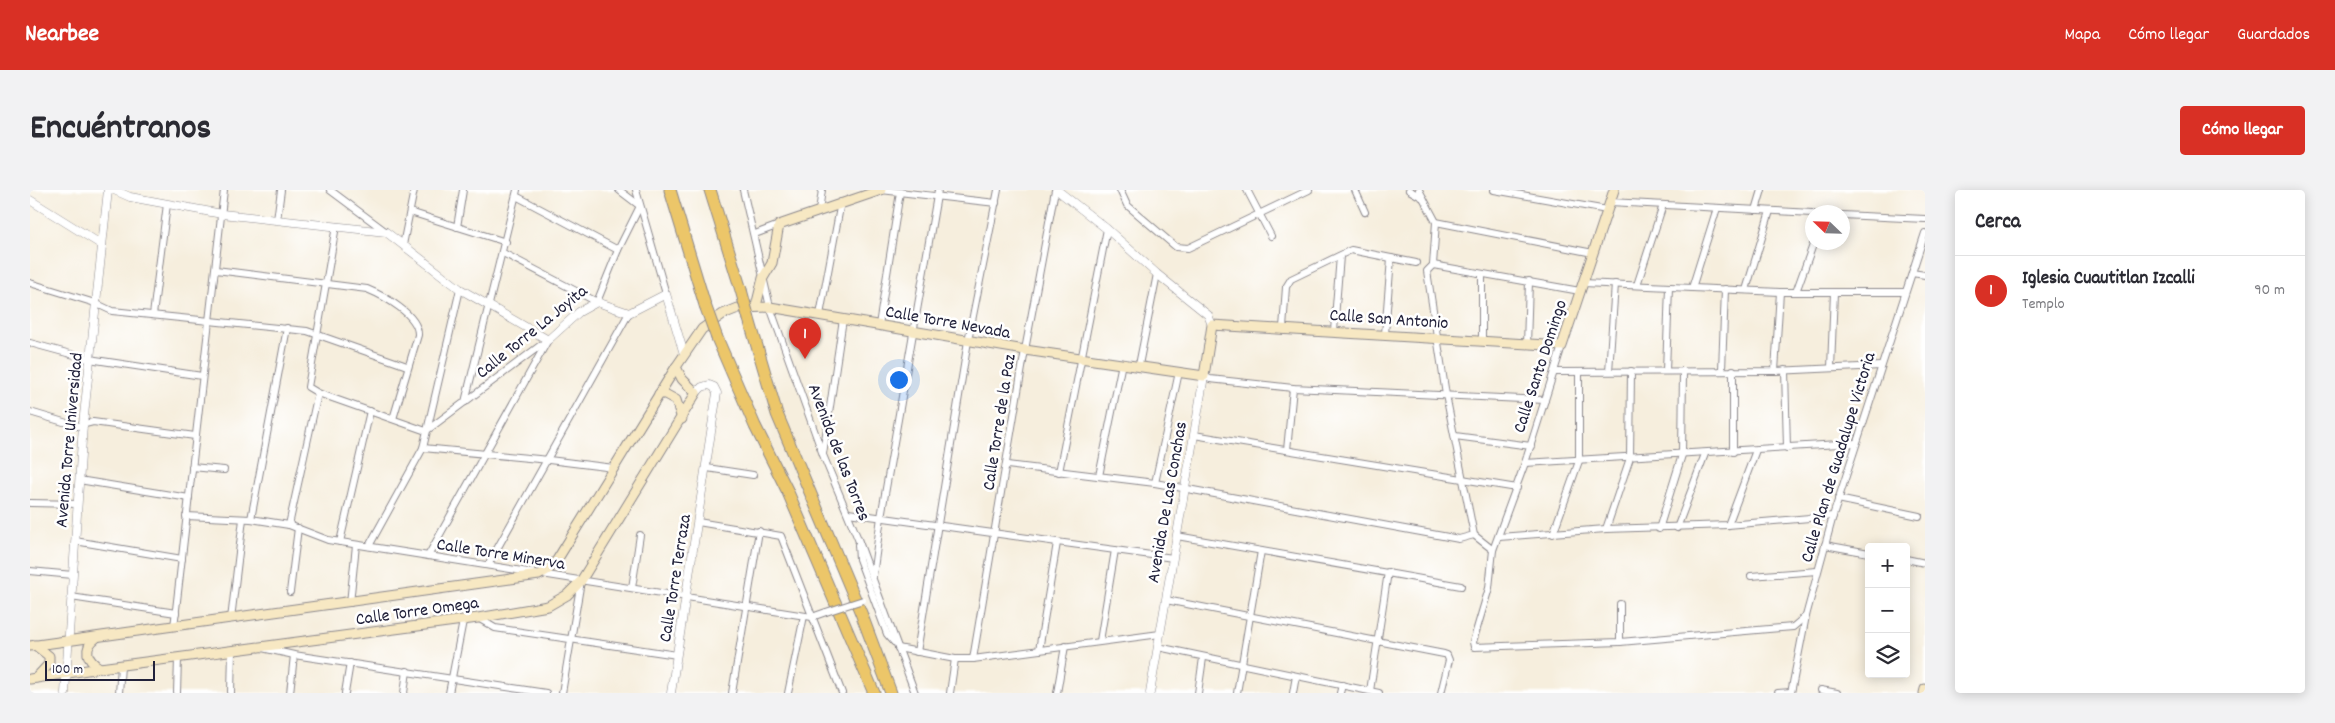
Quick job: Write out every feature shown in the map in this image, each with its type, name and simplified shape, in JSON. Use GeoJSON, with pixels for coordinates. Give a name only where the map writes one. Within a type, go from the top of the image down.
{"type":"FeatureCollection","features":[{"type":"Feature","properties":{"kind":"highway"},"geometry":{"type":"LineString","coordinates":[[670,190],[717,338],[755,426],[791,499],[874,693]]}},
{"type":"Feature","properties":{"kind":"highway"},"geometry":{"type":"LineString","coordinates":[[710,190],[777,414],[861,614],[891,693]]}},
{"type":"Feature","properties":{"kind":"main road"},"geometry":{"type":"LineString","coordinates":[[756,306],[763,278],[772,263],[779,225],[881,190]]}},
{"type":"Feature","properties":{"kind":"main road","name":"Calle Santo Domingo"},"geometry":{"type":"LineString","coordinates":[[1562,346],[1614,190]]}},
{"type":"Feature","properties":{"kind":"main road","name":"Calle Torre Nevada"},"geometry":{"type":"LineString","coordinates":[[676,366],[702,329],[723,314],[738,308],[756,306],[1082,359],[1139,365],[1204,376]]}},
{"type":"Feature","properties":{"kind":"main road","name":"Calle San Antonio"},"geometry":{"type":"LineString","coordinates":[[1211,320],[1283,328],[1562,346]]}},
{"type":"Feature","properties":{"kind":"main road","name":"Avenida De Las Conchas"},"geometry":{"type":"LineString","coordinates":[[1204,376],[1211,320]]}},
{"type":"Feature","properties":{"kind":"main road"},"geometry":{"type":"LineString","coordinates":[[676,366],[682,379],[696,393]]}},
{"type":"Feature","properties":{"kind":"main road"},"geometry":{"type":"LineString","coordinates":[[538,575],[549,569],[556,560],[676,366]]}},
{"type":"Feature","properties":{"kind":"main road","name":"Calle Torre Omega"},"geometry":{"type":"LineString","coordinates":[[33,679],[100,668],[463,621],[548,606],[566,595],[581,581],[682,419],[696,393]]}},
{"type":"Feature","properties":{"kind":"main road"},"geometry":{"type":"LineString","coordinates":[[659,394],[665,394],[676,400],[682,419]]}},
{"type":"Feature","properties":{"kind":"main road","name":"Calle Torre Omega"},"geometry":{"type":"LineString","coordinates":[[32,646],[350,603],[538,575]]}},
{"type":"Feature","properties":{"kind":"main road"},"geometry":{"type":"LineString","coordinates":[[96,637],[89,643],[87,649],[88,657],[92,664],[100,668]]}},
{"type":"Feature","properties":{"kind":"main road"},"geometry":{"type":"LineString","coordinates":[[32,646],[49,656],[49,664],[33,679]]}},
{"type":"Feature","properties":{"kind":"main road"},"geometry":{"type":"LineString","coordinates":[[1924,693],[1925,689]]}},
{"type":"Feature","properties":{"kind":"street","name":"Avenida Torre Universidad"},"geometry":{"type":"LineString","coordinates":[[65,693],[82,424],[108,190]]}},
{"type":"Feature","properties":{"kind":"street"},"geometry":{"type":"LineString","coordinates":[[114,190],[130,198],[222,214],[386,232]]}},
{"type":"Feature","properties":{"kind":"street"},"geometry":{"type":"LineString","coordinates":[[174,627],[224,190]]}},
{"type":"Feature","properties":{"kind":"street"},"geometry":{"type":"LineString","coordinates":[[278,220],[281,190]]}},
{"type":"Feature","properties":{"kind":"street"},"geometry":{"type":"LineString","coordinates":[[330,190],[460,289],[548,340],[428,556]]}},
{"type":"Feature","properties":{"kind":"street"},"geometry":{"type":"LineString","coordinates":[[403,245],[414,190]]}},
{"type":"Feature","properties":{"kind":"street"},"geometry":{"type":"LineString","coordinates":[[457,227],[463,190]]}},
{"type":"Feature","properties":{"kind":"street"},"geometry":{"type":"LineString","coordinates":[[619,190],[640,206]]}},
{"type":"Feature","properties":{"kind":"street"},"geometry":{"type":"LineString","coordinates":[[636,190],[684,354]]}},
{"type":"Feature","properties":{"kind":"street","name":"Avenida de las Torres"},"geometry":{"type":"LineString","coordinates":[[743,190],[770,307],[822,455],[848,512],[915,693]]}},
{"type":"Feature","properties":{"kind":"street"},"geometry":{"type":"LineString","coordinates":[[819,211],[822,190]]}},
{"type":"Feature","properties":{"kind":"street"},"geometry":{"type":"LineString","coordinates":[[881,190],[937,193],[996,204]]}},
{"type":"Feature","properties":{"kind":"street"},"geometry":{"type":"LineString","coordinates":[[917,652],[968,341],[998,190]]}},
{"type":"Feature","properties":{"kind":"street"},"geometry":{"type":"LineString","coordinates":[[1056,190],[1108,228],[1157,274],[1211,320]]}},
{"type":"Feature","properties":{"kind":"street","name":"Calle Torre de la Paz"},"geometry":{"type":"LineString","coordinates":[[973,659],[1025,350],[1056,190]]}},
{"type":"Feature","properties":{"kind":"street"},"geometry":{"type":"LineString","coordinates":[[1120,190],[1127,205],[1176,247],[1182,249],[1188,248],[1309,190]]}},
{"type":"Feature","properties":{"kind":"street"},"geometry":{"type":"LineString","coordinates":[[1248,190],[1271,236]]}},
{"type":"Feature","properties":{"kind":"street"},"geometry":{"type":"LineString","coordinates":[[1355,190],[1365,212]]}},
{"type":"Feature","properties":{"kind":"street"},"geometry":{"type":"LineString","coordinates":[[1409,190],[1423,198]]}},
{"type":"Feature","properties":{"kind":"street"},"geometry":{"type":"LineString","coordinates":[[1419,190],[1436,222],[1430,267],[1437,337],[1446,395],[1474,535],[1493,550]]}},
{"type":"Feature","properties":{"kind":"street"},"geometry":{"type":"LineString","coordinates":[[1494,190],[1609,206],[1663,205],[1805,213]]}},
{"type":"Feature","properties":{"kind":"street"},"geometry":{"type":"LineString","coordinates":[[1756,210],[1762,190]]}},
{"type":"Feature","properties":{"kind":"street"},"geometry":{"type":"LineString","coordinates":[[879,325],[900,192]]}},
{"type":"Feature","properties":{"kind":"street"},"geometry":{"type":"LineString","coordinates":[[465,402],[517,193],[618,250]]}},
{"type":"Feature","properties":{"kind":"street"},"geometry":{"type":"LineString","coordinates":[[873,577],[881,517],[937,193]]}},
{"type":"Feature","properties":{"kind":"street"},"geometry":{"type":"LineString","coordinates":[[30,202],[102,245]]}},
{"type":"Feature","properties":{"kind":"street"},"geometry":{"type":"LineString","coordinates":[[820,315],[842,202]]}},
{"type":"Feature","properties":{"kind":"street"},"geometry":{"type":"LineString","coordinates":[[152,315],[167,204]]}},
{"type":"Feature","properties":{"kind":"street"},"geometry":{"type":"LineString","coordinates":[[1637,285],[1663,205]]}},
{"type":"Feature","properties":{"kind":"street","name":"Calle Torre La Joyita"},"geometry":{"type":"LineString","coordinates":[[426,431],[548,340],[579,312],[598,302],[618,250],[640,206]]}},
{"type":"Feature","properties":{"kind":"street"},"geometry":{"type":"LineString","coordinates":[[1692,288],[1717,208]]}},
{"type":"Feature","properties":{"kind":"street"},"geometry":{"type":"LineString","coordinates":[[1746,290],[1770,211]]}},
{"type":"Feature","properties":{"kind":"street"},"geometry":{"type":"LineString","coordinates":[[410,212],[506,242]]}},
{"type":"Feature","properties":{"kind":"street"},"geometry":{"type":"LineString","coordinates":[[1850,215],[1925,220]]}},
{"type":"Feature","properties":{"kind":"street"},"geometry":{"type":"LineString","coordinates":[[1436,222],[1593,253]]}},
{"type":"Feature","properties":{"kind":"street"},"geometry":{"type":"LineString","coordinates":[[754,234],[779,225]]}},
{"type":"Feature","properties":{"kind":"street"},"geometry":{"type":"LineString","coordinates":[[336,226],[308,387],[318,393],[426,431]]}},
{"type":"Feature","properties":{"kind":"street"},"geometry":{"type":"LineString","coordinates":[[1059,472],[1108,228]]}},
{"type":"Feature","properties":{"kind":"street","name":"Calle Plan de Guadalupe Victoria"},"geometry":{"type":"LineString","coordinates":[[1791,693],[1806,616],[1832,516],[1904,292],[1925,233]]}},
{"type":"Feature","properties":{"kind":"street"},"geometry":{"type":"LineString","coordinates":[[1283,328],[1288,282],[1340,256],[1356,250],[1416,263]]}},
{"type":"Feature","properties":{"kind":"street"},"geometry":{"type":"LineString","coordinates":[[1796,292],[1811,250]]}},
{"type":"Feature","properties":{"kind":"street"},"geometry":{"type":"LineString","coordinates":[[503,252],[598,302],[629,313]]}},
{"type":"Feature","properties":{"kind":"street"},"geometry":{"type":"LineString","coordinates":[[1334,331],[1340,256]]}},
{"type":"Feature","properties":{"kind":"street"},"geometry":{"type":"LineString","coordinates":[[1385,334],[1391,258]]}},
{"type":"Feature","properties":{"kind":"street"},"geometry":{"type":"LineString","coordinates":[[1430,267],[1582,287],[1615,284],[1780,292],[1904,292]]}},
{"type":"Feature","properties":{"kind":"street"},"geometry":{"type":"LineString","coordinates":[[216,270],[326,283],[374,292],[382,295],[414,320],[418,327],[418,334],[392,418]]}},
{"type":"Feature","properties":{"kind":"street"},"geometry":{"type":"LineString","coordinates":[[1912,273],[1925,274]]}},
{"type":"Feature","properties":{"kind":"street"},"geometry":{"type":"LineString","coordinates":[[1139,365],[1157,274]]}},
{"type":"Feature","properties":{"kind":"street"},"geometry":{"type":"LineString","coordinates":[[1482,274],[1482,342]]}},
{"type":"Feature","properties":{"kind":"street"},"geometry":{"type":"LineString","coordinates":[[1527,345],[1529,281]]}},
{"type":"Feature","properties":{"kind":"street"},"geometry":{"type":"LineString","coordinates":[[30,284],[95,303],[112,311],[287,328],[317,334],[407,366]]}},
{"type":"Feature","properties":{"kind":"street"},"geometry":{"type":"LineString","coordinates":[[1609,371],[1615,284]]}},
{"type":"Feature","properties":{"kind":"street"},"geometry":{"type":"LineString","coordinates":[[1666,371],[1669,287]]}},
{"type":"Feature","properties":{"kind":"street"},"geometry":{"type":"LineString","coordinates":[[369,546],[423,448],[460,289]]}},
{"type":"Feature","properties":{"kind":"street"},"geometry":{"type":"LineString","coordinates":[[1722,370],[1725,289]]}},
{"type":"Feature","properties":{"kind":"street"},"geometry":{"type":"LineString","coordinates":[[1775,371],[1780,292]]}},
{"type":"Feature","properties":{"kind":"street"},"geometry":{"type":"LineString","coordinates":[[1831,368],[1834,292]]}},
{"type":"Feature","properties":{"kind":"street"},"geometry":{"type":"LineString","coordinates":[[488,565],[549,460],[629,313],[666,294]]}},
{"type":"Feature","properties":{"kind":"street"},"geometry":{"type":"LineString","coordinates":[[822,455],[842,319]]}},
{"type":"Feature","properties":{"kind":"street"},"geometry":{"type":"LineString","coordinates":[[251,519],[287,328]]}},
{"type":"Feature","properties":{"kind":"street"},"geometry":{"type":"LineString","coordinates":[[30,343],[89,359],[202,376]]}},
{"type":"Feature","properties":{"kind":"street","name":"Calle Santo Domingo"},"geometry":{"type":"LineString","coordinates":[[1562,346],[1517,488],[1493,550],[1489,588],[1473,642],[1474,647],[1620,642]]}},
{"type":"Feature","properties":{"kind":"street"},"geometry":{"type":"LineString","coordinates":[[1099,476],[1122,363]]}},
{"type":"Feature","properties":{"kind":"street"},"geometry":{"type":"LineString","coordinates":[[1554,372],[1775,371],[1881,366]]}},
{"type":"Feature","properties":{"kind":"street"},"geometry":{"type":"LineString","coordinates":[[1733,370],[1733,452]]}},
{"type":"Feature","properties":{"kind":"street"},"geometry":{"type":"LineString","coordinates":[[1786,370],[1787,448]]}},
{"type":"Feature","properties":{"kind":"street"},"geometry":{"type":"LineString","coordinates":[[1659,529],[1682,455],[1683,371]]}},
{"type":"Feature","properties":{"kind":"street"},"geometry":{"type":"LineString","coordinates":[[1155,483],[1179,372]]}},
{"type":"Feature","properties":{"kind":"street"},"geometry":{"type":"LineString","coordinates":[[1553,534],[1579,461],[1578,372]]}},
{"type":"Feature","properties":{"kind":"street"},"geometry":{"type":"LineString","coordinates":[[1606,529],[1630,458],[1631,372]]}},
{"type":"Feature","properties":{"kind":"street"},"geometry":{"type":"LineString","coordinates":[[1204,376],[1210,379],[1293,388],[1545,400]]}},
{"type":"Feature","properties":{"kind":"street","name":"Avenida De Las Conchas"},"geometry":{"type":"LineString","coordinates":[[1150,693],[1204,376]]}},
{"type":"Feature","properties":{"kind":"street","name":"Calle Torre Terraza"},"geometry":{"type":"LineString","coordinates":[[671,693],[717,393],[714,387],[709,385],[702,387],[696,393]]}},
{"type":"Feature","properties":{"kind":"street"},"geometry":{"type":"LineString","coordinates":[[1287,450],[1293,388]]}},
{"type":"Feature","properties":{"kind":"street"},"geometry":{"type":"LineString","coordinates":[[289,524],[318,393]]}},
{"type":"Feature","properties":{"kind":"street"},"geometry":{"type":"LineString","coordinates":[[340,542],[370,411]]}},
{"type":"Feature","properties":{"kind":"street"},"geometry":{"type":"LineString","coordinates":[[30,412],[76,426],[93,422],[195,436]]}},
{"type":"Feature","properties":{"kind":"street"},"geometry":{"type":"LineString","coordinates":[[1194,434],[1517,488]]}},
{"type":"Feature","properties":{"kind":"street"},"geometry":{"type":"LineString","coordinates":[[1455,436],[1531,446]]}},
{"type":"Feature","properties":{"kind":"street"},"geometry":{"type":"LineString","coordinates":[[1525,463],[1705,454],[1856,443]]}},
{"type":"Feature","properties":{"kind":"street"},"geometry":{"type":"LineString","coordinates":[[423,448],[614,468]]}},
{"type":"Feature","properties":{"kind":"street"},"geometry":{"type":"LineString","coordinates":[[1728,525],[1756,450]]}},
{"type":"Feature","properties":{"kind":"street"},"geometry":{"type":"LineString","coordinates":[[1677,528],[1705,454]]}},
{"type":"Feature","properties":{"kind":"street"},"geometry":{"type":"LineString","coordinates":[[1007,465],[1186,488],[1459,539],[1474,535]]}},
{"type":"Feature","properties":{"kind":"street"},"geometry":{"type":"LineString","coordinates":[[192,467],[224,470]]}},
{"type":"Feature","properties":{"kind":"street"},"geometry":{"type":"LineString","coordinates":[[707,468],[754,475]]}},
{"type":"Feature","properties":{"kind":"street"},"geometry":{"type":"LineString","coordinates":[[79,480],[188,498]]}},
{"type":"Feature","properties":{"kind":"street"},"geometry":{"type":"LineString","coordinates":[[1838,499],[1919,516]]}},
{"type":"Feature","properties":{"kind":"street"},"geometry":{"type":"LineString","coordinates":[[30,502],[78,504]]}},
{"type":"Feature","properties":{"kind":"street"},"geometry":{"type":"LineString","coordinates":[[848,512],[1173,558]]}},
{"type":"Feature","properties":{"kind":"street","name":"Calle Torre Minerva"},"geometry":{"type":"LineString","coordinates":[[186,516],[251,519],[289,524],[328,540],[356,545],[812,617]]}},
{"type":"Feature","properties":{"kind":"street"},"geometry":{"type":"LineString","coordinates":[[1499,537],[1606,529],[1659,529],[1728,525],[1832,516]]}},
{"type":"Feature","properties":{"kind":"street"},"geometry":{"type":"LineString","coordinates":[[231,619],[243,520]]}},
{"type":"Feature","properties":{"kind":"street"},"geometry":{"type":"LineString","coordinates":[[698,522],[778,534],[784,540],[842,693]]}},
{"type":"Feature","properties":{"kind":"street"},"geometry":{"type":"LineString","coordinates":[[290,592],[298,528]]}},
{"type":"Feature","properties":{"kind":"street"},"geometry":{"type":"LineString","coordinates":[[732,693],[759,531]]}},
{"type":"Feature","properties":{"kind":"street"},"geometry":{"type":"LineString","coordinates":[[632,588],[640,535]]}},
{"type":"Feature","properties":{"kind":"street"},"geometry":{"type":"LineString","coordinates":[[1178,536],[1461,586]]}},
{"type":"Feature","properties":{"kind":"street"},"geometry":{"type":"LineString","coordinates":[[858,539],[859,559],[887,634],[897,646],[917,652],[956,659],[973,659],[1160,634]]}},
{"type":"Feature","properties":{"kind":"street"},"geometry":{"type":"LineString","coordinates":[[75,541],[182,559]]}},
{"type":"Feature","properties":{"kind":"street"},"geometry":{"type":"LineString","coordinates":[[1039,650],[1057,542]]}},
{"type":"Feature","properties":{"kind":"street"},"geometry":{"type":"LineString","coordinates":[[350,603],[356,545]]}},
{"type":"Feature","properties":{"kind":"street"},"geometry":{"type":"LineString","coordinates":[[1825,545],[1865,552]]}},
{"type":"Feature","properties":{"kind":"street"},"geometry":{"type":"LineString","coordinates":[[1100,641],[1115,550]]}},
{"type":"Feature","properties":{"kind":"street"},"geometry":{"type":"LineString","coordinates":[[1238,693],[1261,551]]}},
{"type":"Feature","properties":{"kind":"street"},"geometry":{"type":"LineString","coordinates":[[1910,560],[1925,563]]}},
{"type":"Feature","properties":{"kind":"street"},"geometry":{"type":"LineString","coordinates":[[30,571],[73,575]]}},
{"type":"Feature","properties":{"kind":"street"},"geometry":{"type":"LineString","coordinates":[[1752,576],[1817,571]]}},
{"type":"Feature","properties":{"kind":"street"},"geometry":{"type":"LineString","coordinates":[[1370,691],[1388,572]]}},
{"type":"Feature","properties":{"kind":"street"},"geometry":{"type":"LineString","coordinates":[[562,693],[581,581]]}},
{"type":"Feature","properties":{"kind":"street"},"geometry":{"type":"LineString","coordinates":[[71,596],[176,614]]}},
{"type":"Feature","properties":{"kind":"street"},"geometry":{"type":"LineString","coordinates":[[812,617],[873,596]]}},
{"type":"Feature","properties":{"kind":"street"},"geometry":{"type":"LineString","coordinates":[[1166,600],[1447,655],[1449,660],[1441,693]]}},
{"type":"Feature","properties":{"kind":"street"},"geometry":{"type":"LineString","coordinates":[[1620,604],[1620,642],[1691,638],[1793,627],[1806,616]]}},
{"type":"Feature","properties":{"kind":"street"},"geometry":{"type":"LineString","coordinates":[[788,693],[804,616]]}},
{"type":"Feature","properties":{"kind":"street"},"geometry":{"type":"LineString","coordinates":[[478,618],[495,628],[677,655]]}},
{"type":"Feature","properties":{"kind":"street"},"geometry":{"type":"LineString","coordinates":[[449,693],[463,621]]}},
{"type":"Feature","properties":{"kind":"street"},"geometry":{"type":"LineString","coordinates":[[1057,693],[1065,646]]}},
{"type":"Feature","properties":{"kind":"street"},"geometry":{"type":"LineString","coordinates":[[1158,647],[1379,693]]}},
{"type":"Feature","properties":{"kind":"street"},"geometry":{"type":"LineString","coordinates":[[258,648],[546,693]]}},
{"type":"Feature","properties":{"kind":"street"},"geometry":{"type":"LineString","coordinates":[[231,693],[232,652]]}},
{"type":"Feature","properties":{"kind":"street"},"geometry":{"type":"LineString","coordinates":[[290,693],[294,655]]}},
{"type":"Feature","properties":{"kind":"street"},"geometry":{"type":"LineString","coordinates":[[177,693],[178,658]]}},
{"type":"Feature","properties":{"kind":"street"},"geometry":{"type":"LineString","coordinates":[[1198,693],[1204,658]]}},
{"type":"Feature","properties":{"kind":"street"},"geometry":{"type":"LineString","coordinates":[[950,693],[956,659]]}},
{"type":"Feature","properties":{"kind":"street"},"geometry":{"type":"LineString","coordinates":[[345,693],[350,663]]}},
{"type":"Feature","properties":{"kind":"street"},"geometry":{"type":"LineString","coordinates":[[119,693],[120,666]]}},
{"type":"Feature","properties":{"kind":"street"},"geometry":{"type":"LineString","coordinates":[[404,693],[407,671]]}},
{"type":"Feature","properties":{"kind":"street"},"geometry":{"type":"LineString","coordinates":[[1293,693],[1296,676]]}},
{"type":"Feature","properties":{"kind":"street"},"geometry":{"type":"LineString","coordinates":[[1340,693],[1342,685]]}},
{"type":"Feature","properties":{"kind":"street"},"geometry":{"type":"LineString","coordinates":[[1822,690],[1837,693]]}},
{"type":"Feature","properties":{"kind":"street"},"geometry":{"type":"LineString","coordinates":[[1778,693],[1791,693]]}},
{"type":"Feature","properties":{"kind":"place","name":"Iglesia Cuautitlan Izcalli"},"geometry":{"type":"Point","coordinates":[805,359]}}]}
